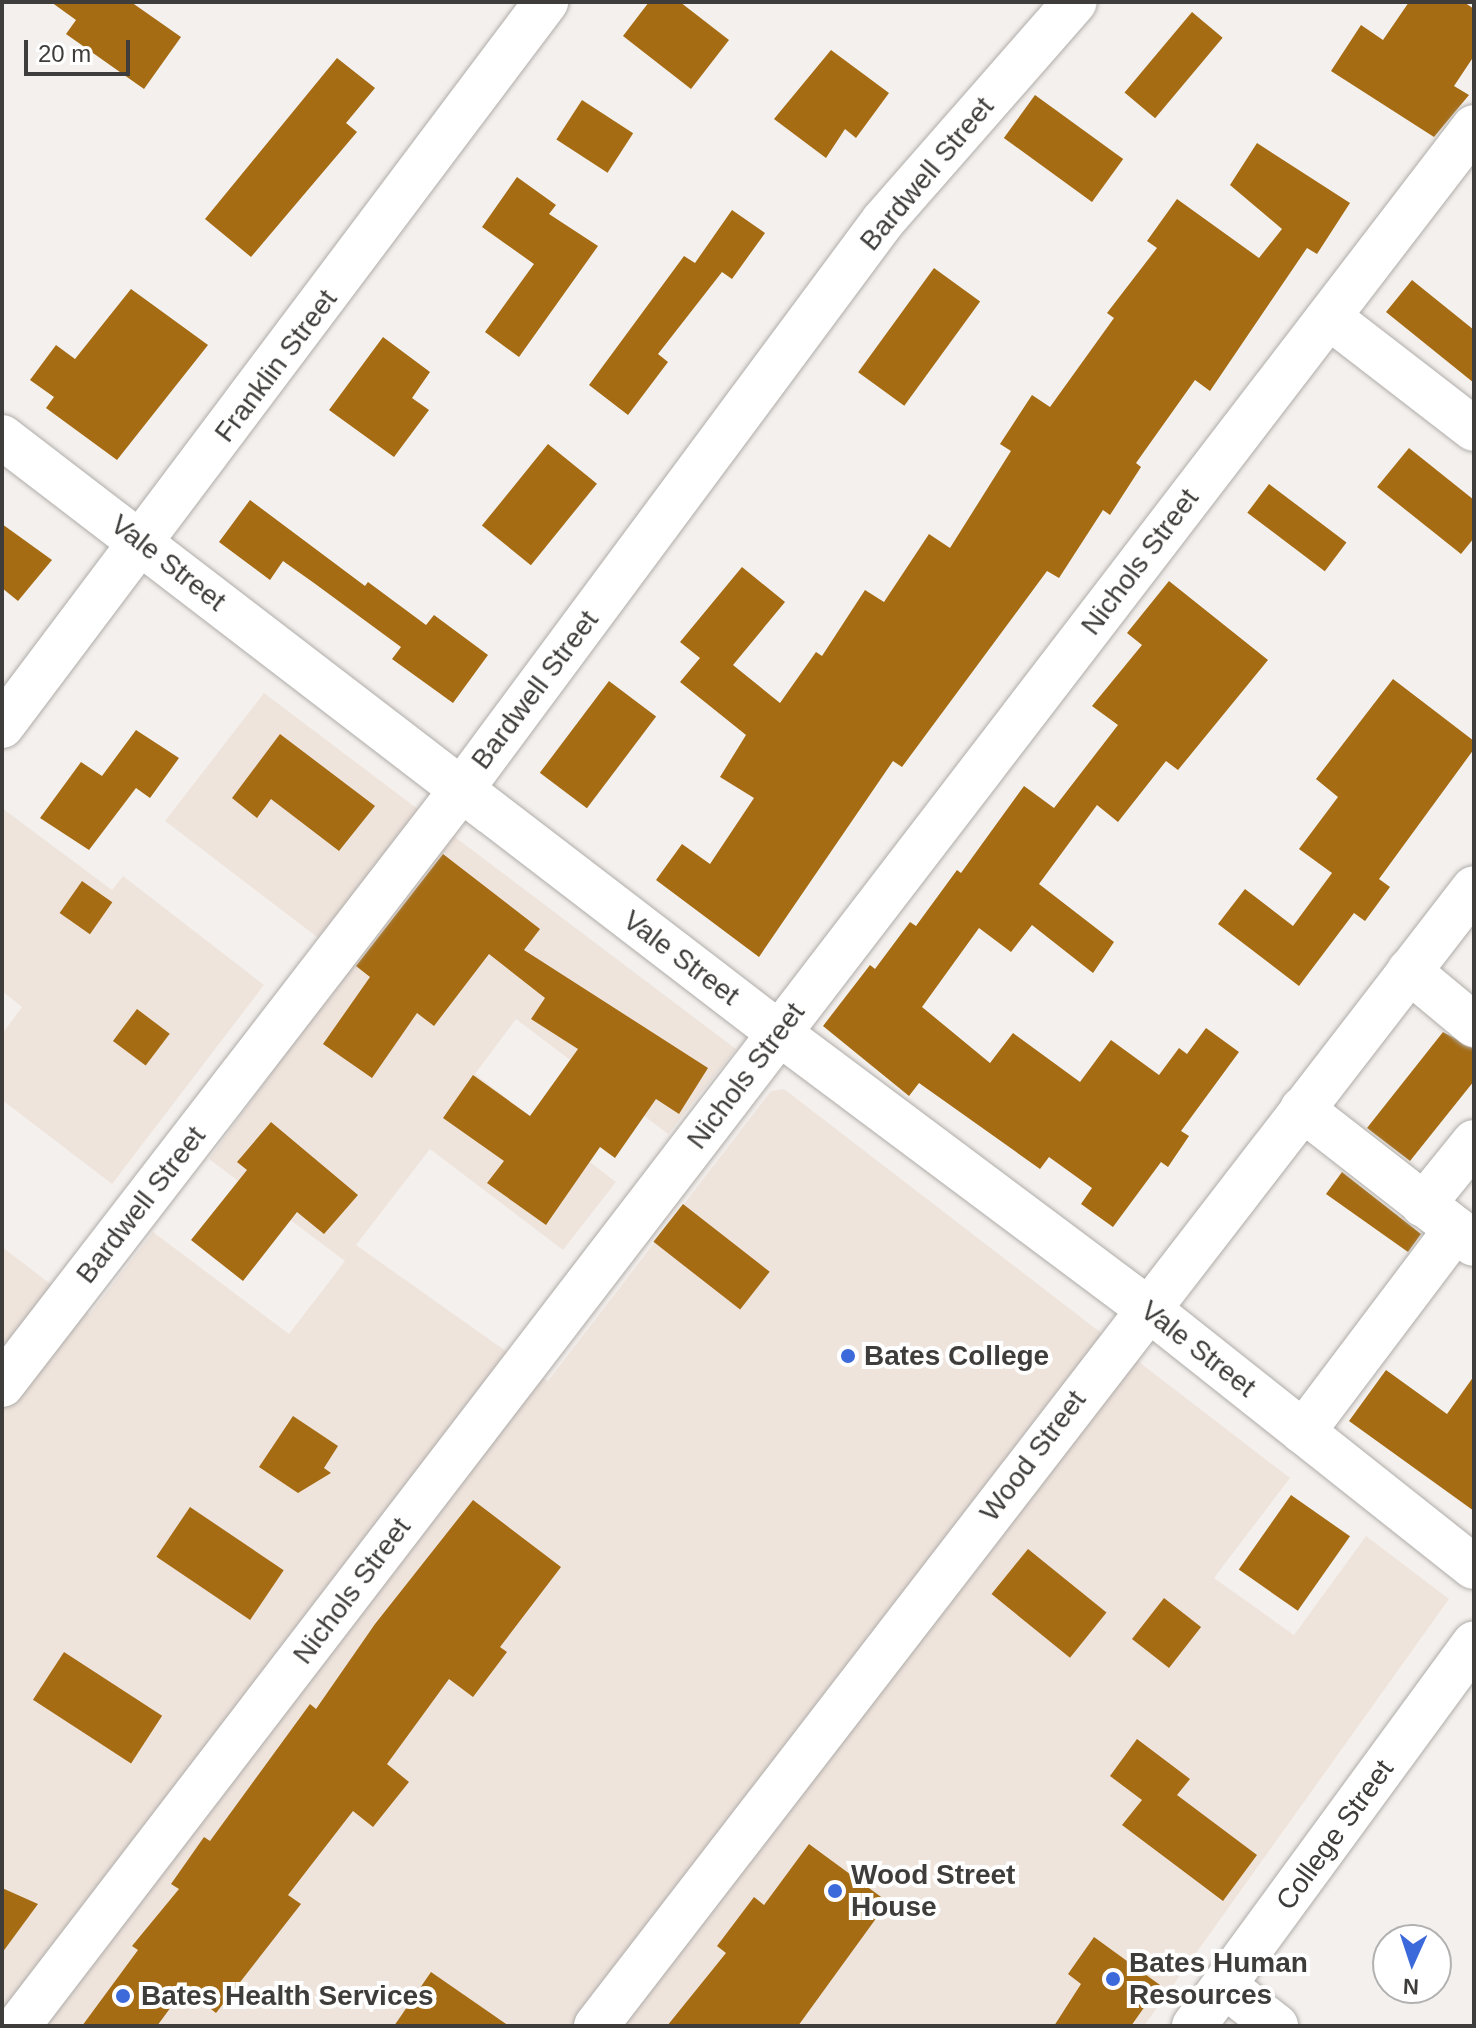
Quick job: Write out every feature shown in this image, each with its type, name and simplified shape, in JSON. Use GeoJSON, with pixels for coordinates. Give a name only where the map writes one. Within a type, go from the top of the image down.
{"type":"FeatureCollection","features":[{"type":"Feature","properties":{"kind":"street","name":"Franklin Street"},"geometry":{"type":"LineString","coordinates":[[2,726],[144,544],[546,2]]}},
{"type":"Feature","properties":{"kind":"street","name":"Bardwell Street"},"geometry":{"type":"LineString","coordinates":[[2,1385],[461,790],[883,221],[1075,2]]}},
{"type":"Feature","properties":{"kind":"street","name":"Nichols Street"},"geometry":{"type":"LineString","coordinates":[[18,2026],[1474,127]]}},
{"type":"Feature","properties":{"kind":"street"},"geometry":{"type":"LineString","coordinates":[[1329,317],[1474,429]]}},
{"type":"Feature","properties":{"kind":"street","name":"Vale Street"},"geometry":{"type":"LineString","coordinates":[[2,437],[779,1033],[1147,1308],[1474,1567]]}},
{"type":"Feature","properties":{"kind":"street","name":"Wood Street"},"geometry":{"type":"LineString","coordinates":[[596,2026],[1474,888]]}},
{"type":"Feature","properties":{"kind":"street"},"geometry":{"type":"LineString","coordinates":[[1409,971],[1474,1025]]}},
{"type":"Feature","properties":{"kind":"street"},"geometry":{"type":"LineString","coordinates":[[1302,1109],[1451,1226]]}},
{"type":"Feature","properties":{"kind":"street"},"geometry":{"type":"LineString","coordinates":[[1303,1432],[1451,1226],[1474,1142]]}},
{"type":"Feature","properties":{"kind":"street","name":"College Street"},"geometry":{"type":"LineString","coordinates":[[1194,2026],[1472,1651]]}},
{"type":"Feature","properties":{"kind":"street"},"geometry":{"type":"LineString","coordinates":[[1225,1986],[1276,2026]]}},
{"type":"Feature","properties":{"kind":"shaded area","name":"Bates College"},"geometry":{"type":"Polygon","coordinates":[[[264,693],[736,1049],[668,1134],[516,1019],[475,1074],[616,1182],[563,1250],[430,1149],[356,1245],[548,1381],[771,1091],[784,1089],[1290,1478],[1214,1578],[1294,1635],[1366,1536],[1449,1599],[1144,2026],[2,2026],[2,1247],[90,1314],[153,1232],[289,1334],[345,1261],[209,1159],[351,963],[165,821],[264,693]]]}},
{"type":"Feature","properties":{"kind":"shaded area"},"geometry":{"type":"Polygon","coordinates":[[[2,808],[112,890],[123,876],[264,985],[112,1184],[2,1100],[2,1034],[22,1007],[2,991],[2,808]]]}},
{"type":"Feature","properties":{"kind":"building"},"geometry":{"type":"Polygon","coordinates":[[[51,2],[131,2],[181,37],[144,89],[66,34],[76,20],[51,2]]]}},
{"type":"Feature","properties":{"kind":"building"},"geometry":{"type":"Polygon","coordinates":[[[649,2],[680,2],[729,40],[691,89],[623,36],[649,2]]]}},
{"type":"Feature","properties":{"kind":"building"},"geometry":{"type":"Polygon","coordinates":[[[1409,2],[1464,2],[1474,9],[1474,56],[1454,86],[1469,95],[1434,137],[1331,71],[1361,25],[1383,40],[1409,2]]]}},
{"type":"Feature","properties":{"kind":"building"},"geometry":{"type":"Polygon","coordinates":[[[1192,12],[1223,38],[1155,118],[1125,92],[1192,12]]]}},
{"type":"Feature","properties":{"kind":"building"},"geometry":{"type":"Polygon","coordinates":[[[831,50],[889,93],[856,138],[845,129],[826,158],[774,119],[831,50]]]}},
{"type":"Feature","properties":{"kind":"building"},"geometry":{"type":"Polygon","coordinates":[[[337,58],[375,88],[346,123],[357,132],[251,257],[205,219],[337,58]]]}},
{"type":"Feature","properties":{"kind":"building"},"geometry":{"type":"Polygon","coordinates":[[[1035,95],[1123,159],[1092,202],[1004,138],[1035,95]]]}},
{"type":"Feature","properties":{"kind":"building"},"geometry":{"type":"Polygon","coordinates":[[[582,100],[633,133],[608,173],[556,139],[582,100]]]}},
{"type":"Feature","properties":{"kind":"building"},"geometry":{"type":"Polygon","coordinates":[[[1257,143],[1350,203],[1317,254],[1307,248],[1210,391],[1195,380],[1136,463],[1141,467],[1110,515],[1103,510],[1059,578],[1047,571],[902,767],[893,761],[759,957],[656,880],[682,844],[710,864],[754,798],[720,777],[746,735],[680,682],[700,658],[680,642],[742,567],[785,602],[733,665],[780,703],[816,652],[822,656],[865,590],[884,602],[929,534],[950,548],[1011,451],[1000,444],[1032,395],[1050,407],[1114,318],[1107,313],[1157,248],[1147,241],[1177,199],[1259,258],[1282,229],[1230,185],[1257,143]]]}},
{"type":"Feature","properties":{"kind":"building"},"geometry":{"type":"Polygon","coordinates":[[[517,177],[556,205],[549,214],[598,246],[519,357],[485,332],[534,264],[482,227],[517,177]]]}},
{"type":"Feature","properties":{"kind":"building"},"geometry":{"type":"Polygon","coordinates":[[[732,210],[765,233],[732,279],[722,272],[658,354],[668,362],[628,415],[589,385],[684,256],[695,263],[732,210]]]}},
{"type":"Feature","properties":{"kind":"building"},"geometry":{"type":"Polygon","coordinates":[[[934,268],[980,302],[904,406],[858,372],[934,268]]]}},
{"type":"Feature","properties":{"kind":"building"},"geometry":{"type":"Polygon","coordinates":[[[1412,280],[1474,330],[1474,383],[1386,312],[1412,280]]]}},
{"type":"Feature","properties":{"kind":"building"},"geometry":{"type":"Polygon","coordinates":[[[131,289],[208,345],[117,460],[46,408],[54,397],[30,380],[56,345],[75,359],[131,289]]]}},
{"type":"Feature","properties":{"kind":"building"},"geometry":{"type":"Polygon","coordinates":[[[383,337],[430,372],[412,398],[429,410],[394,457],[329,410],[383,337]]]}},
{"type":"Feature","properties":{"kind":"building"},"geometry":{"type":"Polygon","coordinates":[[[548,444],[597,484],[531,565],[482,526],[548,444]]]}},
{"type":"Feature","properties":{"kind":"building"},"geometry":{"type":"Polygon","coordinates":[[[1409,448],[1474,500],[1474,538],[1461,554],[1377,487],[1409,448]]]}},
{"type":"Feature","properties":{"kind":"building"},"geometry":{"type":"Polygon","coordinates":[[[1269,484],[1346,542],[1325,571],[1247,513],[1269,484]]]}},
{"type":"Feature","properties":{"kind":"building"},"geometry":{"type":"Polygon","coordinates":[[[250,500],[365,586],[368,582],[426,625],[434,615],[488,655],[453,703],[392,659],[401,647],[283,561],[270,580],[219,542],[250,500]]]}},
{"type":"Feature","properties":{"kind":"building"},"geometry":{"type":"Polygon","coordinates":[[[2,524],[52,560],[18,601],[2,588],[2,524]]]}},
{"type":"Feature","properties":{"kind":"building"},"geometry":{"type":"Polygon","coordinates":[[[1169,581],[1268,660],[1178,770],[1166,761],[1118,822],[1097,805],[1039,884],[1114,942],[1093,973],[1032,925],[1011,952],[979,928],[922,1007],[990,1063],[1013,1033],[1080,1082],[1111,1040],[1159,1075],[1179,1048],[1187,1054],[1206,1028],[1239,1052],[1181,1131],[1189,1136],[1168,1167],[1161,1162],[1113,1227],[1081,1204],[1092,1188],[1049,1157],[1040,1169],[919,1083],[909,1096],[823,1026],[870,965],[875,969],[910,922],[916,926],[957,870],[961,873],[1024,786],[1054,808],[1118,725],[1092,706],[1142,645],[1127,633],[1169,581]]]}},
{"type":"Feature","properties":{"kind":"building"},"geometry":{"type":"Polygon","coordinates":[[[1393,679],[1474,741],[1474,749],[1379,879],[1390,887],[1365,921],[1354,913],[1299,986],[1218,924],[1245,889],[1293,926],[1332,873],[1299,849],[1338,797],[1316,779],[1393,679]]]}},
{"type":"Feature","properties":{"kind":"building"},"geometry":{"type":"Polygon","coordinates":[[[609,681],[656,717],[587,808],[540,773],[609,681]]]}},
{"type":"Feature","properties":{"kind":"building"},"geometry":{"type":"Polygon","coordinates":[[[136,730],[179,758],[150,798],[136,788],[89,850],[40,818],[81,762],[102,776],[136,730]]]}},
{"type":"Feature","properties":{"kind":"building"},"geometry":{"type":"Polygon","coordinates":[[[280,734],[375,806],[339,851],[271,799],[257,818],[232,798],[280,734]]]}},
{"type":"Feature","properties":{"kind":"building"},"geometry":{"type":"Polygon","coordinates":[[[443,854],[540,929],[524,950],[708,1068],[679,1114],[656,1099],[615,1158],[600,1147],[546,1225],[487,1183],[504,1161],[443,1118],[473,1075],[530,1116],[578,1049],[531,1019],[545,998],[489,954],[434,1026],[417,1013],[372,1078],[323,1044],[370,977],[356,966],[443,854]]]}},
{"type":"Feature","properties":{"kind":"building"},"geometry":{"type":"Polygon","coordinates":[[[82,881],[112,902],[90,934],[60,913],[82,881]]]}},
{"type":"Feature","properties":{"kind":"building"},"geometry":{"type":"Polygon","coordinates":[[[137,1009],[170,1034],[146,1066],[113,1041],[137,1009]]]}},
{"type":"Feature","properties":{"kind":"building"},"geometry":{"type":"Polygon","coordinates":[[[1443,1032],[1474,1049],[1474,1081],[1410,1161],[1367,1128],[1443,1032]]]}},
{"type":"Feature","properties":{"kind":"building"},"geometry":{"type":"Polygon","coordinates":[[[271,1122],[358,1195],[324,1234],[297,1212],[243,1281],[191,1240],[247,1170],[237,1162],[271,1122]]]}},
{"type":"Feature","properties":{"kind":"building"},"geometry":{"type":"Polygon","coordinates":[[[1342,1172],[1421,1234],[1408,1252],[1326,1194],[1342,1172]]]}},
{"type":"Feature","properties":{"kind":"building"},"geometry":{"type":"Polygon","coordinates":[[[683,1204],[770,1272],[740,1310],[653,1242],[683,1204]]]}},
{"type":"Feature","properties":{"kind":"building"},"geometry":{"type":"Polygon","coordinates":[[[1386,1370],[1447,1414],[1474,1376],[1474,1511],[1349,1421],[1386,1370]]]}},
{"type":"Feature","properties":{"kind":"building"},"geometry":{"type":"Polygon","coordinates":[[[293,1416],[338,1446],[324,1468],[331,1473],[298,1493],[259,1467],[293,1416]]]}},
{"type":"Feature","properties":{"kind":"building"},"geometry":{"type":"Polygon","coordinates":[[[1291,1495],[1350,1536],[1298,1611],[1239,1570],[1291,1495]]]}},
{"type":"Feature","properties":{"kind":"building"},"geometry":{"type":"Polygon","coordinates":[[[473,1500],[561,1567],[500,1647],[507,1652],[473,1697],[449,1679],[387,1764],[409,1782],[373,1827],[353,1811],[288,1895],[301,1904],[216,2013],[185,1988],[157,2026],[82,2026],[138,1950],[132,1946],[179,1889],[171,1884],[204,1837],[210,1841],[310,1704],[316,1709],[375,1624],[473,1500]]]}},
{"type":"Feature","properties":{"kind":"building"},"geometry":{"type":"Polygon","coordinates":[[[190,1507],[284,1570],[250,1620],[156,1557],[190,1507]]]}},
{"type":"Feature","properties":{"kind":"building"},"geometry":{"type":"Polygon","coordinates":[[[1028,1549],[1106,1613],[1070,1658],[991,1594],[1028,1549]]]}},
{"type":"Feature","properties":{"kind":"building"},"geometry":{"type":"Polygon","coordinates":[[[1164,1598],[1201,1627],[1169,1668],[1132,1639],[1164,1598]]]}},
{"type":"Feature","properties":{"kind":"building"},"geometry":{"type":"Polygon","coordinates":[[[64,1652],[162,1716],[131,1764],[33,1700],[64,1652]]]}},
{"type":"Feature","properties":{"kind":"building"},"geometry":{"type":"Polygon","coordinates":[[[1137,1739],[1190,1779],[1177,1795],[1257,1855],[1223,1901],[1122,1825],[1142,1800],[1110,1776],[1137,1739]]]}},
{"type":"Feature","properties":{"kind":"building"},"geometry":{"type":"Polygon","coordinates":[[[809,1844],[888,1902],[798,2026],[667,2026],[726,1953],[717,1946],[754,1897],[764,1905],[809,1844]]]}},
{"type":"Feature","properties":{"kind":"building"},"geometry":{"type":"Polygon","coordinates":[[[2,1888],[38,1904],[2,1953],[2,1888]]]}},
{"type":"Feature","properties":{"kind":"building","name":"Bates Human Resources"},"geometry":{"type":"Polygon","coordinates":[[[1094,1937],[1160,1985],[1131,2026],[1054,2026],[1081,1984],[1068,1974],[1094,1937]]]}},
{"type":"Feature","properties":{"kind":"building"},"geometry":{"type":"Polygon","coordinates":[[[431,1972],[509,2026],[394,2026],[431,1972]]]}},
{"type":"Feature","properties":{"kind":"place","name":"Bates College"},"geometry":{"type":"Point","coordinates":[848,1356]}},
{"type":"Feature","properties":{"kind":"place","name":"Wood Street House"},"geometry":{"type":"Point","coordinates":[835,1891]}},
{"type":"Feature","properties":{"kind":"place","name":"Bates Human Resources"},"geometry":{"type":"Point","coordinates":[1113,1979]}},
{"type":"Feature","properties":{"kind":"place","name":"Bates Health Services"},"geometry":{"type":"Point","coordinates":[123,1996]}}]}
